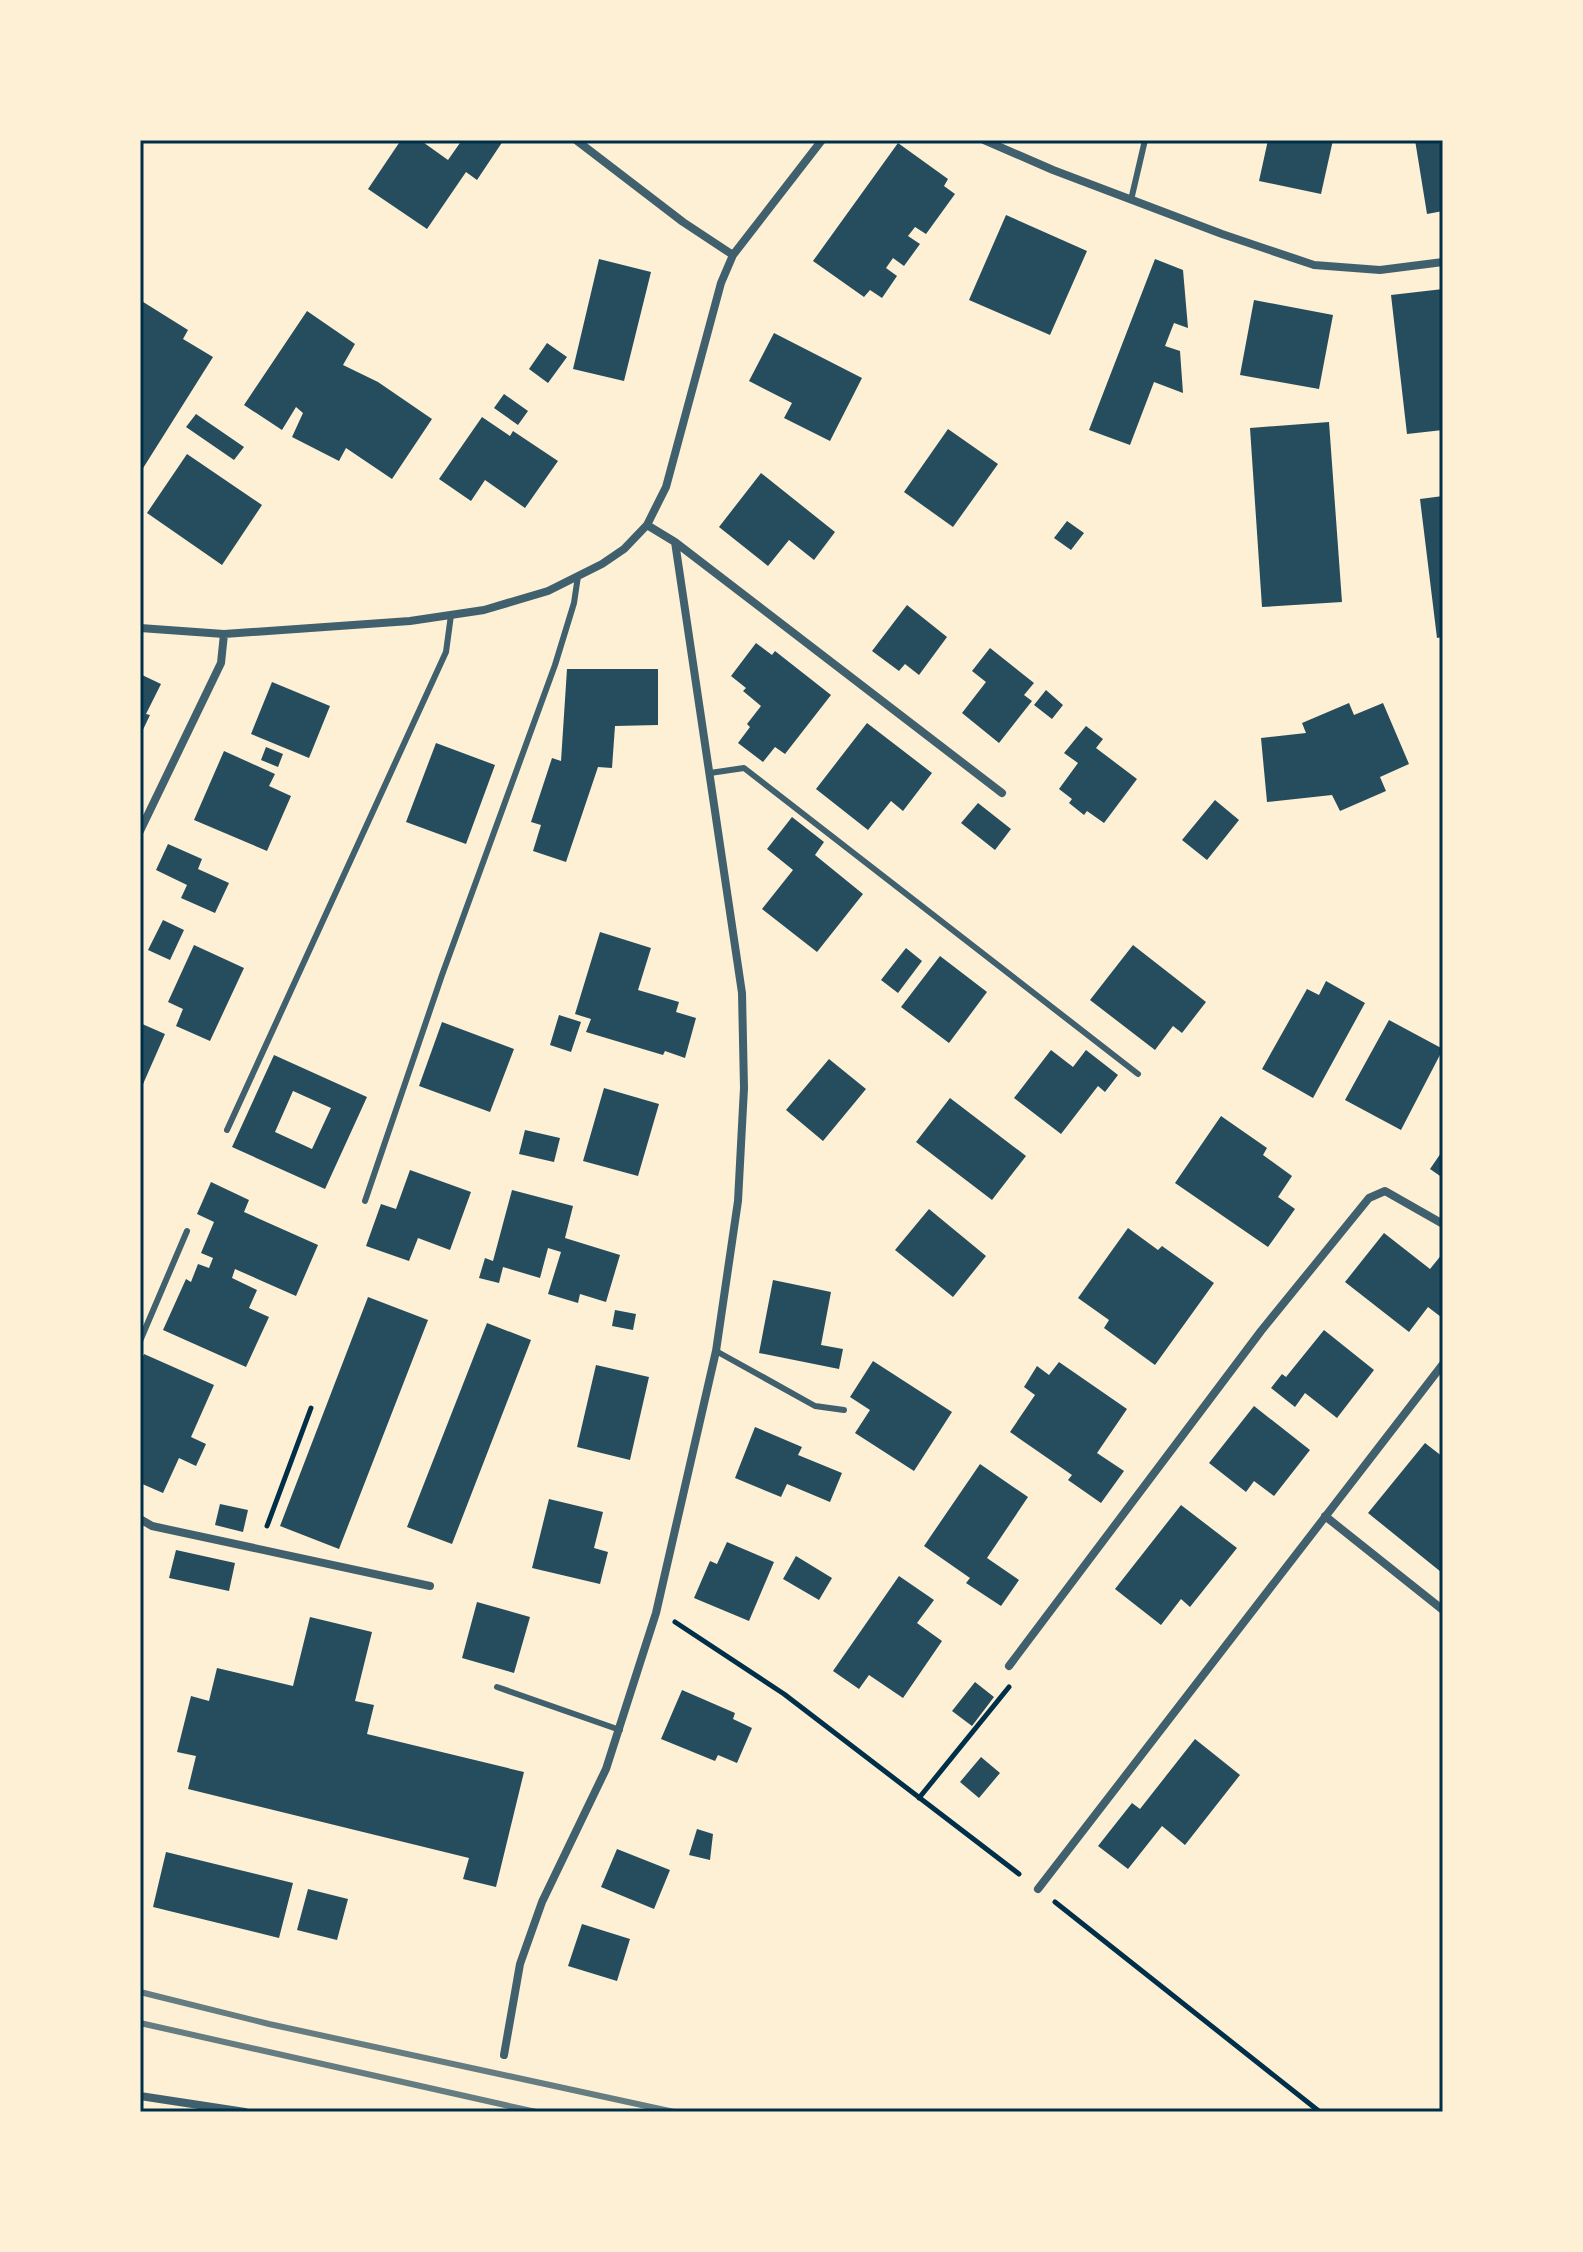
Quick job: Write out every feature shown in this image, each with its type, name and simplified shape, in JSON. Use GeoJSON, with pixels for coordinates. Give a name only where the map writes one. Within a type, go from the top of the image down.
{"type":"FeatureCollection","features":[{"type":"Feature","properties":{"kind":"street"},"geometry":{"type":"LineString","coordinates":[[576,140],[683,222],[733,255]]}},
{"type":"Feature","properties":{"kind":"street"},"geometry":{"type":"LineString","coordinates":[[140,628],[224,634],[342,628],[484,610],[548,591],[624,549],[647,525],[666,487],[721,283],[733,255],[822,140]]}},
{"type":"Feature","properties":{"kind":"street"},"geometry":{"type":"LineString","coordinates":[[984,140],[1131,200],[1314,265],[1380,270],[1443,262]]}},
{"type":"Feature","properties":{"kind":"street"},"geometry":{"type":"LineString","coordinates":[[647,525],[675,542],[1002,793]]}},
{"type":"Feature","properties":{"kind":"street"},"geometry":{"type":"LineString","coordinates":[[504,2055],[520,1964],[542,1902],[606,1769],[656,1613],[716,1351],[738,1201],[744,1088],[742,993],[675,542]]}},
{"type":"Feature","properties":{"kind":"street"},"geometry":{"type":"LineString","coordinates":[[140,831],[221,663],[224,634]]}},
{"type":"Feature","properties":{"kind":"street"},"geometry":{"type":"LineString","coordinates":[[1009,1666],[1261,1331],[1369,1198],[1385,1191],[1443,1224]]}},
{"type":"Feature","properties":{"kind":"street"},"geometry":{"type":"LineString","coordinates":[[1038,1889],[1443,1364]]}},
{"type":"Feature","properties":{"kind":"street"},"geometry":{"type":"LineString","coordinates":[[1325,1516],[1443,1610]]}},
{"type":"Feature","properties":{"kind":"street"},"geometry":{"type":"LineString","coordinates":[[140,1519],[152,1526],[430,1586]]}},
{"type":"Feature","properties":{"kind":"street"},"geometry":{"type":"LineString","coordinates":[[140,2096],[245,2112]]}},
{"type":"Feature","properties":{"kind":"lane"},"geometry":{"type":"LineString","coordinates":[[1131,200],[1145,140]]}},
{"type":"Feature","properties":{"kind":"lane"},"geometry":{"type":"LineString","coordinates":[[365,1201],[442,975],[555,665],[574,603],[578,576]]}},
{"type":"Feature","properties":{"kind":"lane"},"geometry":{"type":"LineString","coordinates":[[227,1130],[446,652],[451,615]]}},
{"type":"Feature","properties":{"kind":"lane"},"geometry":{"type":"LineString","coordinates":[[710,773],[744,768],[1138,1074]]}},
{"type":"Feature","properties":{"kind":"lane"},"geometry":{"type":"LineString","coordinates":[[140,1341],[187,1231]]}},
{"type":"Feature","properties":{"kind":"lane"},"geometry":{"type":"LineString","coordinates":[[716,1351],[815,1406],[844,1410]]}},
{"type":"Feature","properties":{"kind":"lane"},"geometry":{"type":"LineString","coordinates":[[497,1687],[620,1730]]}},
{"type":"Feature","properties":{"kind":"path"},"geometry":{"type":"LineString","coordinates":[[258,1549],[311,1408]]}},
{"type":"Feature","properties":{"kind":"path"},"geometry":{"type":"LineString","coordinates":[[656,1613],[674,1621],[784,1694],[1038,1889],[1320,2112]]}},
{"type":"Feature","properties":{"kind":"path"},"geometry":{"type":"LineString","coordinates":[[919,1798],[1013,1682]]}},
{"type":"Feature","properties":{"kind":"building"},"geometry":{"type":"Polygon","coordinates":[[[401,140],[420,140],[448,160],[462,140],[503,141],[477,180],[466,172],[427,229],[368,189],[401,140]]]}},
{"type":"Feature","properties":{"kind":"building"},"geometry":{"type":"Polygon","coordinates":[[[1268,140],[1333,140],[1321,194],[1259,181],[1268,140]]]}},
{"type":"Feature","properties":{"kind":"building"},"geometry":{"type":"Polygon","coordinates":[[[1415,140],[1443,140],[1443,211],[1427,214],[1415,140]]]}},
{"type":"Feature","properties":{"kind":"building"},"geometry":{"type":"Polygon","coordinates":[[[898,143],[948,179],[944,186],[955,194],[926,234],[915,227],[908,236],[920,244],[904,266],[893,258],[886,268],[897,276],[882,298],[870,290],[864,297],[813,261],[898,143]]]}},
{"type":"Feature","properties":{"kind":"building"},"geometry":{"type":"Polygon","coordinates":[[[1006,215],[1087,251],[1050,335],[969,300],[1006,215]]]}},
{"type":"Feature","properties":{"kind":"building"},"geometry":{"type":"Polygon","coordinates":[[[599,259],[651,272],[624,381],[573,369],[599,259]]]}},
{"type":"Feature","properties":{"kind":"building"},"geometry":{"type":"Polygon","coordinates":[[[1155,259],[1183,270],[1188,328],[1174,323],[1165,346],[1180,351],[1183,393],[1154,382],[1130,445],[1089,430],[1155,259]]]}},
{"type":"Feature","properties":{"kind":"building"},"geometry":{"type":"Polygon","coordinates":[[[1443,289],[1443,430],[1407,434],[1391,295],[1443,289]]]}},
{"type":"Feature","properties":{"kind":"building"},"geometry":{"type":"Polygon","coordinates":[[[140,300],[188,330],[183,339],[213,357],[140,473],[140,300]]]}},
{"type":"Feature","properties":{"kind":"building"},"geometry":{"type":"Polygon","coordinates":[[[1254,300],[1333,315],[1319,389],[1240,375],[1254,300]]]}},
{"type":"Feature","properties":{"kind":"building"},"geometry":{"type":"Polygon","coordinates":[[[307,311],[355,344],[343,365],[378,382],[432,419],[392,479],[346,448],[339,461],[292,437],[303,413],[296,407],[282,430],[244,405],[307,311]]]}},
{"type":"Feature","properties":{"kind":"building"},"geometry":{"type":"Polygon","coordinates":[[[774,333],[862,378],[830,441],[784,418],[792,403],[749,381],[774,333]]]}},
{"type":"Feature","properties":{"kind":"building"},"geometry":{"type":"Polygon","coordinates":[[[547,343],[567,357],[548,383],[529,369],[547,343]]]}},
{"type":"Feature","properties":{"kind":"building"},"geometry":{"type":"Polygon","coordinates":[[[504,394],[528,411],[518,425],[494,408],[504,394]]]}},
{"type":"Feature","properties":{"kind":"building"},"geometry":{"type":"Polygon","coordinates":[[[196,414],[244,447],[234,460],[186,427],[196,414]]]}},
{"type":"Feature","properties":{"kind":"building"},"geometry":{"type":"Polygon","coordinates":[[[482,417],[510,436],[513,431],[558,461],[525,508],[485,480],[471,501],[439,479],[482,417]]]}},
{"type":"Feature","properties":{"kind":"building"},"geometry":{"type":"Polygon","coordinates":[[[1329,422],[1342,602],[1262,607],[1250,428],[1329,422]]]}},
{"type":"Feature","properties":{"kind":"building"},"geometry":{"type":"Polygon","coordinates":[[[948,429],[998,464],[953,527],[904,492],[948,429]]]}},
{"type":"Feature","properties":{"kind":"building"},"geometry":{"type":"Polygon","coordinates":[[[187,454],[262,505],[222,565],[147,513],[187,454]]]}},
{"type":"Feature","properties":{"kind":"building"},"geometry":{"type":"Polygon","coordinates":[[[761,473],[835,532],[814,560],[789,540],[768,566],[719,527],[761,473]]]}},
{"type":"Feature","properties":{"kind":"building"},"geometry":{"type":"Polygon","coordinates":[[[1443,496],[1443,637],[1437,638],[1420,499],[1443,496]]]}},
{"type":"Feature","properties":{"kind":"building"},"geometry":{"type":"Polygon","coordinates":[[[1067,521],[1084,533],[1071,550],[1054,538],[1067,521]]]}},
{"type":"Feature","properties":{"kind":"building"},"geometry":{"type":"Polygon","coordinates":[[[907,605],[947,637],[919,675],[905,664],[899,671],[872,651],[907,605]]]}},
{"type":"Feature","properties":{"kind":"building"},"geometry":{"type":"Polygon","coordinates":[[[756,643],[772,655],[775,651],[831,695],[785,754],[775,747],[763,762],[738,743],[761,706],[731,676],[756,643]]]}},
{"type":"Feature","properties":{"kind":"building"},"geometry":{"type":"Polygon","coordinates":[[[990,648],[1034,683],[1024,695],[1032,701],[999,743],[962,713],[986,682],[972,671],[990,648]]]}},
{"type":"Feature","properties":{"kind":"building"},"geometry":{"type":"Polygon","coordinates":[[[567,669],[658,669],[658,725],[615,726],[612,768],[598,767],[566,862],[533,851],[541,825],[531,822],[552,758],[561,761],[567,669]]]}},
{"type":"Feature","properties":{"kind":"building"},"geometry":{"type":"Polygon","coordinates":[[[140,674],[161,684],[146,714],[150,715],[140,736],[140,674]]]}},
{"type":"Feature","properties":{"kind":"building"},"geometry":{"type":"Polygon","coordinates":[[[272,682],[330,706],[309,758],[251,734],[272,682]]]}},
{"type":"Feature","properties":{"kind":"building"},"geometry":{"type":"Polygon","coordinates":[[[1046,690],[1063,705],[1052,719],[1034,705],[1046,690]]]}},
{"type":"Feature","properties":{"kind":"building"},"geometry":{"type":"Polygon","coordinates":[[[1349,703],[1354,715],[1383,703],[1409,764],[1380,777],[1386,791],[1340,811],[1332,795],[1267,802],[1261,738],[1306,733],[1302,723],[1349,703]]]}},
{"type":"Feature","properties":{"kind":"building"},"geometry":{"type":"Polygon","coordinates":[[[867,723],[932,773],[903,811],[891,801],[868,830],[816,789],[867,723]]]}},
{"type":"Feature","properties":{"kind":"building"},"geometry":{"type":"Polygon","coordinates":[[[1086,726],[1103,739],[1096,748],[1137,779],[1104,823],[1087,811],[1084,815],[1069,803],[1072,799],[1059,789],[1078,763],[1064,753],[1086,726]]]}},
{"type":"Feature","properties":{"kind":"building"},"geometry":{"type":"Polygon","coordinates":[[[436,743],[495,765],[466,844],[406,822],[436,743]]]}},
{"type":"Feature","properties":{"kind":"building"},"geometry":{"type":"Polygon","coordinates":[[[266,747],[283,754],[278,767],[261,760],[266,747]]]}},
{"type":"Feature","properties":{"kind":"building"},"geometry":{"type":"Polygon","coordinates":[[[224,751],[275,774],[269,786],[291,796],[267,851],[194,820],[224,751]]]}},
{"type":"Feature","properties":{"kind":"building"},"geometry":{"type":"Polygon","coordinates":[[[1215,800],[1239,820],[1207,860],[1182,840],[1215,800]]]}},
{"type":"Feature","properties":{"kind":"building"},"geometry":{"type":"Polygon","coordinates":[[[978,803],[1011,829],[995,850],[961,823],[978,803]]]}},
{"type":"Feature","properties":{"kind":"building"},"geometry":{"type":"Polygon","coordinates":[[[792,817],[824,842],[815,855],[863,894],[817,952],[762,909],[793,870],[767,849],[792,817]]]}},
{"type":"Feature","properties":{"kind":"building"},"geometry":{"type":"Polygon","coordinates":[[[168,844],[202,859],[198,869],[229,883],[215,913],[181,898],[187,885],[156,870],[168,844]]]}},
{"type":"Feature","properties":{"kind":"building"},"geometry":{"type":"Polygon","coordinates":[[[163,920],[184,930],[170,960],[148,950],[163,920]]]}},
{"type":"Feature","properties":{"kind":"building"},"geometry":{"type":"Polygon","coordinates":[[[600,932],[651,948],[638,990],[679,1002],[676,1012],[696,1018],[685,1058],[665,1051],[663,1055],[586,1032],[591,1019],[575,1014],[600,932]]]}},
{"type":"Feature","properties":{"kind":"building"},"geometry":{"type":"Polygon","coordinates":[[[194,945],[244,968],[210,1041],[176,1026],[183,1009],[168,1002],[194,945]]]}},
{"type":"Feature","properties":{"kind":"building"},"geometry":{"type":"Polygon","coordinates":[[[1133,945],[1206,1002],[1182,1033],[1173,1026],[1155,1050],[1090,1000],[1133,945]]]}},
{"type":"Feature","properties":{"kind":"building"},"geometry":{"type":"Polygon","coordinates":[[[906,948],[922,961],[898,993],[881,980],[906,948]]]}},
{"type":"Feature","properties":{"kind":"building"},"geometry":{"type":"Polygon","coordinates":[[[940,956],[987,992],[949,1043],[901,1007],[940,956]]]}},
{"type":"Feature","properties":{"kind":"building"},"geometry":{"type":"Polygon","coordinates":[[[1326,981],[1365,1003],[1313,1098],[1262,1069],[1307,989],[1319,995],[1326,981]]]}},
{"type":"Feature","properties":{"kind":"building"},"geometry":{"type":"Polygon","coordinates":[[[559,1015],[581,1022],[571,1052],[550,1045],[559,1015]]]}},
{"type":"Feature","properties":{"kind":"building"},"geometry":{"type":"Polygon","coordinates":[[[1389,1020],[1443,1049],[1401,1130],[1345,1100],[1389,1020]]]}},
{"type":"Feature","properties":{"kind":"building"},"geometry":{"type":"Polygon","coordinates":[[[442,1022],[514,1049],[490,1112],[419,1086],[442,1022]]]}},
{"type":"Feature","properties":{"kind":"building"},"geometry":{"type":"Polygon","coordinates":[[[140,1023],[165,1034],[140,1091],[140,1023]]]}},
{"type":"Feature","properties":{"kind":"building"},"geometry":{"type":"Polygon","coordinates":[[[1051,1050],[1073,1067],[1086,1050],[1118,1075],[1105,1092],[1098,1086],[1061,1134],[1014,1098],[1051,1050]]]}},
{"type":"Feature","properties":{"kind":"building"},"geometry":{"type":"Polygon","coordinates":[[[274,1055],[367,1097],[325,1189],[232,1147],[274,1055]],[[293,1091],[275,1132],[312,1149],[331,1108],[293,1091]]]}},
{"type":"Feature","properties":{"kind":"building"},"geometry":{"type":"Polygon","coordinates":[[[829,1059],[866,1089],[823,1141],[786,1110],[829,1059]]]}},
{"type":"Feature","properties":{"kind":"building"},"geometry":{"type":"Polygon","coordinates":[[[604,1088],[659,1104],[638,1176],[583,1161],[604,1088]]]}},
{"type":"Feature","properties":{"kind":"building"},"geometry":{"type":"Polygon","coordinates":[[[950,1098],[1026,1156],[992,1200],[916,1142],[950,1098]]]}},
{"type":"Feature","properties":{"kind":"building"},"geometry":{"type":"Polygon","coordinates":[[[1221,1116],[1267,1148],[1263,1155],[1292,1176],[1278,1197],[1295,1209],[1268,1247],[1175,1183],[1221,1116]]]}},
{"type":"Feature","properties":{"kind":"building"},"geometry":{"type":"Polygon","coordinates":[[[525,1130],[560,1138],[554,1162],[519,1154],[525,1130]]]}},
{"type":"Feature","properties":{"kind":"building"},"geometry":{"type":"Polygon","coordinates":[[[1443,1150],[1443,1178],[1430,1169],[1443,1150]]]}},
{"type":"Feature","properties":{"kind":"building"},"geometry":{"type":"Polygon","coordinates":[[[410,1170],[471,1192],[450,1250],[418,1238],[409,1261],[366,1246],[381,1204],[396,1209],[410,1170]]]}},
{"type":"Feature","properties":{"kind":"building"},"geometry":{"type":"Polygon","coordinates":[[[211,1182],[249,1200],[244,1212],[318,1245],[296,1296],[235,1269],[232,1278],[257,1290],[249,1308],[269,1317],[246,1367],[163,1330],[186,1279],[191,1282],[198,1264],[209,1268],[213,1258],[201,1253],[214,1222],[197,1214],[211,1182]]]}},
{"type":"Feature","properties":{"kind":"building"},"geometry":{"type":"Polygon","coordinates":[[[512,1190],[573,1206],[565,1238],[620,1255],[606,1302],[580,1294],[578,1303],[548,1294],[561,1252],[548,1248],[540,1278],[503,1267],[499,1283],[479,1278],[485,1258],[493,1261],[512,1190]]]}},
{"type":"Feature","properties":{"kind":"building"},"geometry":{"type":"Polygon","coordinates":[[[929,1209],[986,1256],[953,1297],[895,1250],[929,1209]]]}},
{"type":"Feature","properties":{"kind":"building"},"geometry":{"type":"Polygon","coordinates":[[[1128,1228],[1158,1250],[1162,1246],[1214,1283],[1155,1365],[1104,1328],[1109,1320],[1078,1298],[1128,1228]]]}},
{"type":"Feature","properties":{"kind":"building"},"geometry":{"type":"Polygon","coordinates":[[[1384,1233],[1430,1269],[1443,1253],[1443,1314],[1441,1317],[1428,1307],[1409,1332],[1345,1282],[1384,1233]]]}},
{"type":"Feature","properties":{"kind":"building"},"geometry":{"type":"Polygon","coordinates":[[[773,1280],[831,1292],[821,1345],[843,1349],[839,1369],[759,1353],[773,1280]]]}},
{"type":"Feature","properties":{"kind":"building"},"geometry":{"type":"Polygon","coordinates":[[[368,1297],[428,1320],[339,1549],[280,1526],[368,1297]]]}},
{"type":"Feature","properties":{"kind":"building"},"geometry":{"type":"Polygon","coordinates":[[[615,1310],[636,1314],[633,1330],[612,1326],[615,1310]]]}},
{"type":"Feature","properties":{"kind":"building"},"geometry":{"type":"Polygon","coordinates":[[[487,1323],[531,1340],[452,1544],[407,1527],[487,1323]]]}},
{"type":"Feature","properties":{"kind":"building"},"geometry":{"type":"Polygon","coordinates":[[[1324,1330],[1374,1370],[1337,1418],[1305,1393],[1295,1407],[1271,1388],[1282,1374],[1286,1377],[1324,1330]]]}},
{"type":"Feature","properties":{"kind":"building"},"geometry":{"type":"Polygon","coordinates":[[[144,1354],[214,1385],[191,1437],[206,1444],[196,1466],[179,1458],[163,1493],[140,1483],[140,1363],[144,1354]]]}},
{"type":"Feature","properties":{"kind":"building"},"geometry":{"type":"Polygon","coordinates":[[[873,1361],[952,1412],[914,1471],[855,1433],[870,1410],[850,1397],[873,1361]]]}},
{"type":"Feature","properties":{"kind":"building"},"geometry":{"type":"Polygon","coordinates":[[[1059,1362],[1127,1409],[1097,1453],[1124,1471],[1101,1503],[1068,1480],[1072,1475],[1010,1432],[1035,1395],[1024,1387],[1037,1366],[1049,1375],[1059,1362]]]}},
{"type":"Feature","properties":{"kind":"building"},"geometry":{"type":"Polygon","coordinates":[[[596,1365],[649,1377],[630,1460],[577,1447],[596,1365]]]}},
{"type":"Feature","properties":{"kind":"building"},"geometry":{"type":"Polygon","coordinates":[[[1254,1406],[1310,1450],[1274,1496],[1254,1481],[1246,1492],[1209,1463],[1254,1406]]]}},
{"type":"Feature","properties":{"kind":"building"},"geometry":{"type":"Polygon","coordinates":[[[755,1427],[802,1447],[798,1455],[842,1473],[830,1502],[787,1484],[781,1497],[735,1478],[755,1427]]]}},
{"type":"Feature","properties":{"kind":"building"},"geometry":{"type":"Polygon","coordinates":[[[1425,1443],[1443,1457],[1441,1572],[1368,1513],[1425,1443]]]}},
{"type":"Feature","properties":{"kind":"building"},"geometry":{"type":"Polygon","coordinates":[[[980,1464],[1028,1497],[987,1558],[1019,1580],[1001,1606],[966,1583],[970,1578],[924,1546],[980,1464]]]}},
{"type":"Feature","properties":{"kind":"building"},"geometry":{"type":"Polygon","coordinates":[[[549,1499],[603,1512],[594,1548],[608,1552],[600,1584],[532,1568],[549,1499]]]}},
{"type":"Feature","properties":{"kind":"building"},"geometry":{"type":"Polygon","coordinates":[[[220,1504],[248,1510],[243,1532],[215,1525],[220,1504]]]}},
{"type":"Feature","properties":{"kind":"building"},"geometry":{"type":"Polygon","coordinates":[[[1181,1505],[1237,1548],[1190,1607],[1181,1599],[1161,1625],[1115,1589],[1181,1505]]]}},
{"type":"Feature","properties":{"kind":"building"},"geometry":{"type":"Polygon","coordinates":[[[727,1542],[774,1562],[749,1621],[694,1598],[710,1561],[717,1564],[727,1542]]]}},
{"type":"Feature","properties":{"kind":"building"},"geometry":{"type":"Polygon","coordinates":[[[176,1550],[235,1563],[229,1591],[169,1578],[176,1550]]]}},
{"type":"Feature","properties":{"kind":"building"},"geometry":{"type":"Polygon","coordinates":[[[796,1556],[832,1578],[819,1600],[783,1579],[796,1556]]]}},
{"type":"Feature","properties":{"kind":"building"},"geometry":{"type":"Polygon","coordinates":[[[899,1576],[934,1600],[917,1623],[942,1641],[903,1698],[869,1675],[859,1689],[833,1671],[899,1576]]]}},
{"type":"Feature","properties":{"kind":"building"},"geometry":{"type":"Polygon","coordinates":[[[477,1602],[530,1617],[514,1673],[462,1658],[477,1602]]]}},
{"type":"Feature","properties":{"kind":"building"},"geometry":{"type":"Polygon","coordinates":[[[310,1617],[372,1632],[355,1701],[374,1705],[367,1734],[524,1772],[496,1887],[463,1879],[469,1858],[188,1789],[196,1756],[177,1752],[191,1696],[209,1701],[217,1668],[293,1686],[310,1617]]]}},
{"type":"Feature","properties":{"kind":"building"},"geometry":{"type":"Polygon","coordinates":[[[975,1682],[994,1697],[972,1726],[952,1711],[975,1682]]]}},
{"type":"Feature","properties":{"kind":"building"},"geometry":{"type":"Polygon","coordinates":[[[682,1690],[735,1713],[733,1719],[752,1728],[737,1763],[718,1755],[715,1761],[661,1739],[682,1690]]]}},
{"type":"Feature","properties":{"kind":"building"},"geometry":{"type":"Polygon","coordinates":[[[1195,1739],[1240,1775],[1185,1845],[1162,1826],[1128,1869],[1098,1846],[1132,1803],[1140,1809],[1195,1739]]]}},
{"type":"Feature","properties":{"kind":"building"},"geometry":{"type":"Polygon","coordinates":[[[981,1757],[1000,1773],[979,1798],[960,1782],[981,1757]]]}},
{"type":"Feature","properties":{"kind":"building"},"geometry":{"type":"Polygon","coordinates":[[[697,1829],[713,1834],[710,1860],[689,1855],[697,1829]]]}},
{"type":"Feature","properties":{"kind":"building"},"geometry":{"type":"Polygon","coordinates":[[[617,1849],[670,1870],[654,1909],[601,1887],[617,1849]]]}},
{"type":"Feature","properties":{"kind":"building"},"geometry":{"type":"Polygon","coordinates":[[[166,1852],[293,1883],[279,1938],[153,1907],[166,1852]]]}},
{"type":"Feature","properties":{"kind":"building"},"geometry":{"type":"Polygon","coordinates":[[[308,1889],[348,1899],[337,1940],[297,1930],[308,1889]]]}},
{"type":"Feature","properties":{"kind":"building"},"geometry":{"type":"Polygon","coordinates":[[[582,1924],[630,1939],[617,1981],[568,1966],[582,1924]]]}},
{"type":"Feature","properties":{"kind":"railway"},"geometry":{"type":"LineString","coordinates":[[140,1992],[269,2024],[674,2112]]}},
{"type":"Feature","properties":{"kind":"railway"},"geometry":{"type":"LineString","coordinates":[[140,2023],[536,2112]]}}]}
